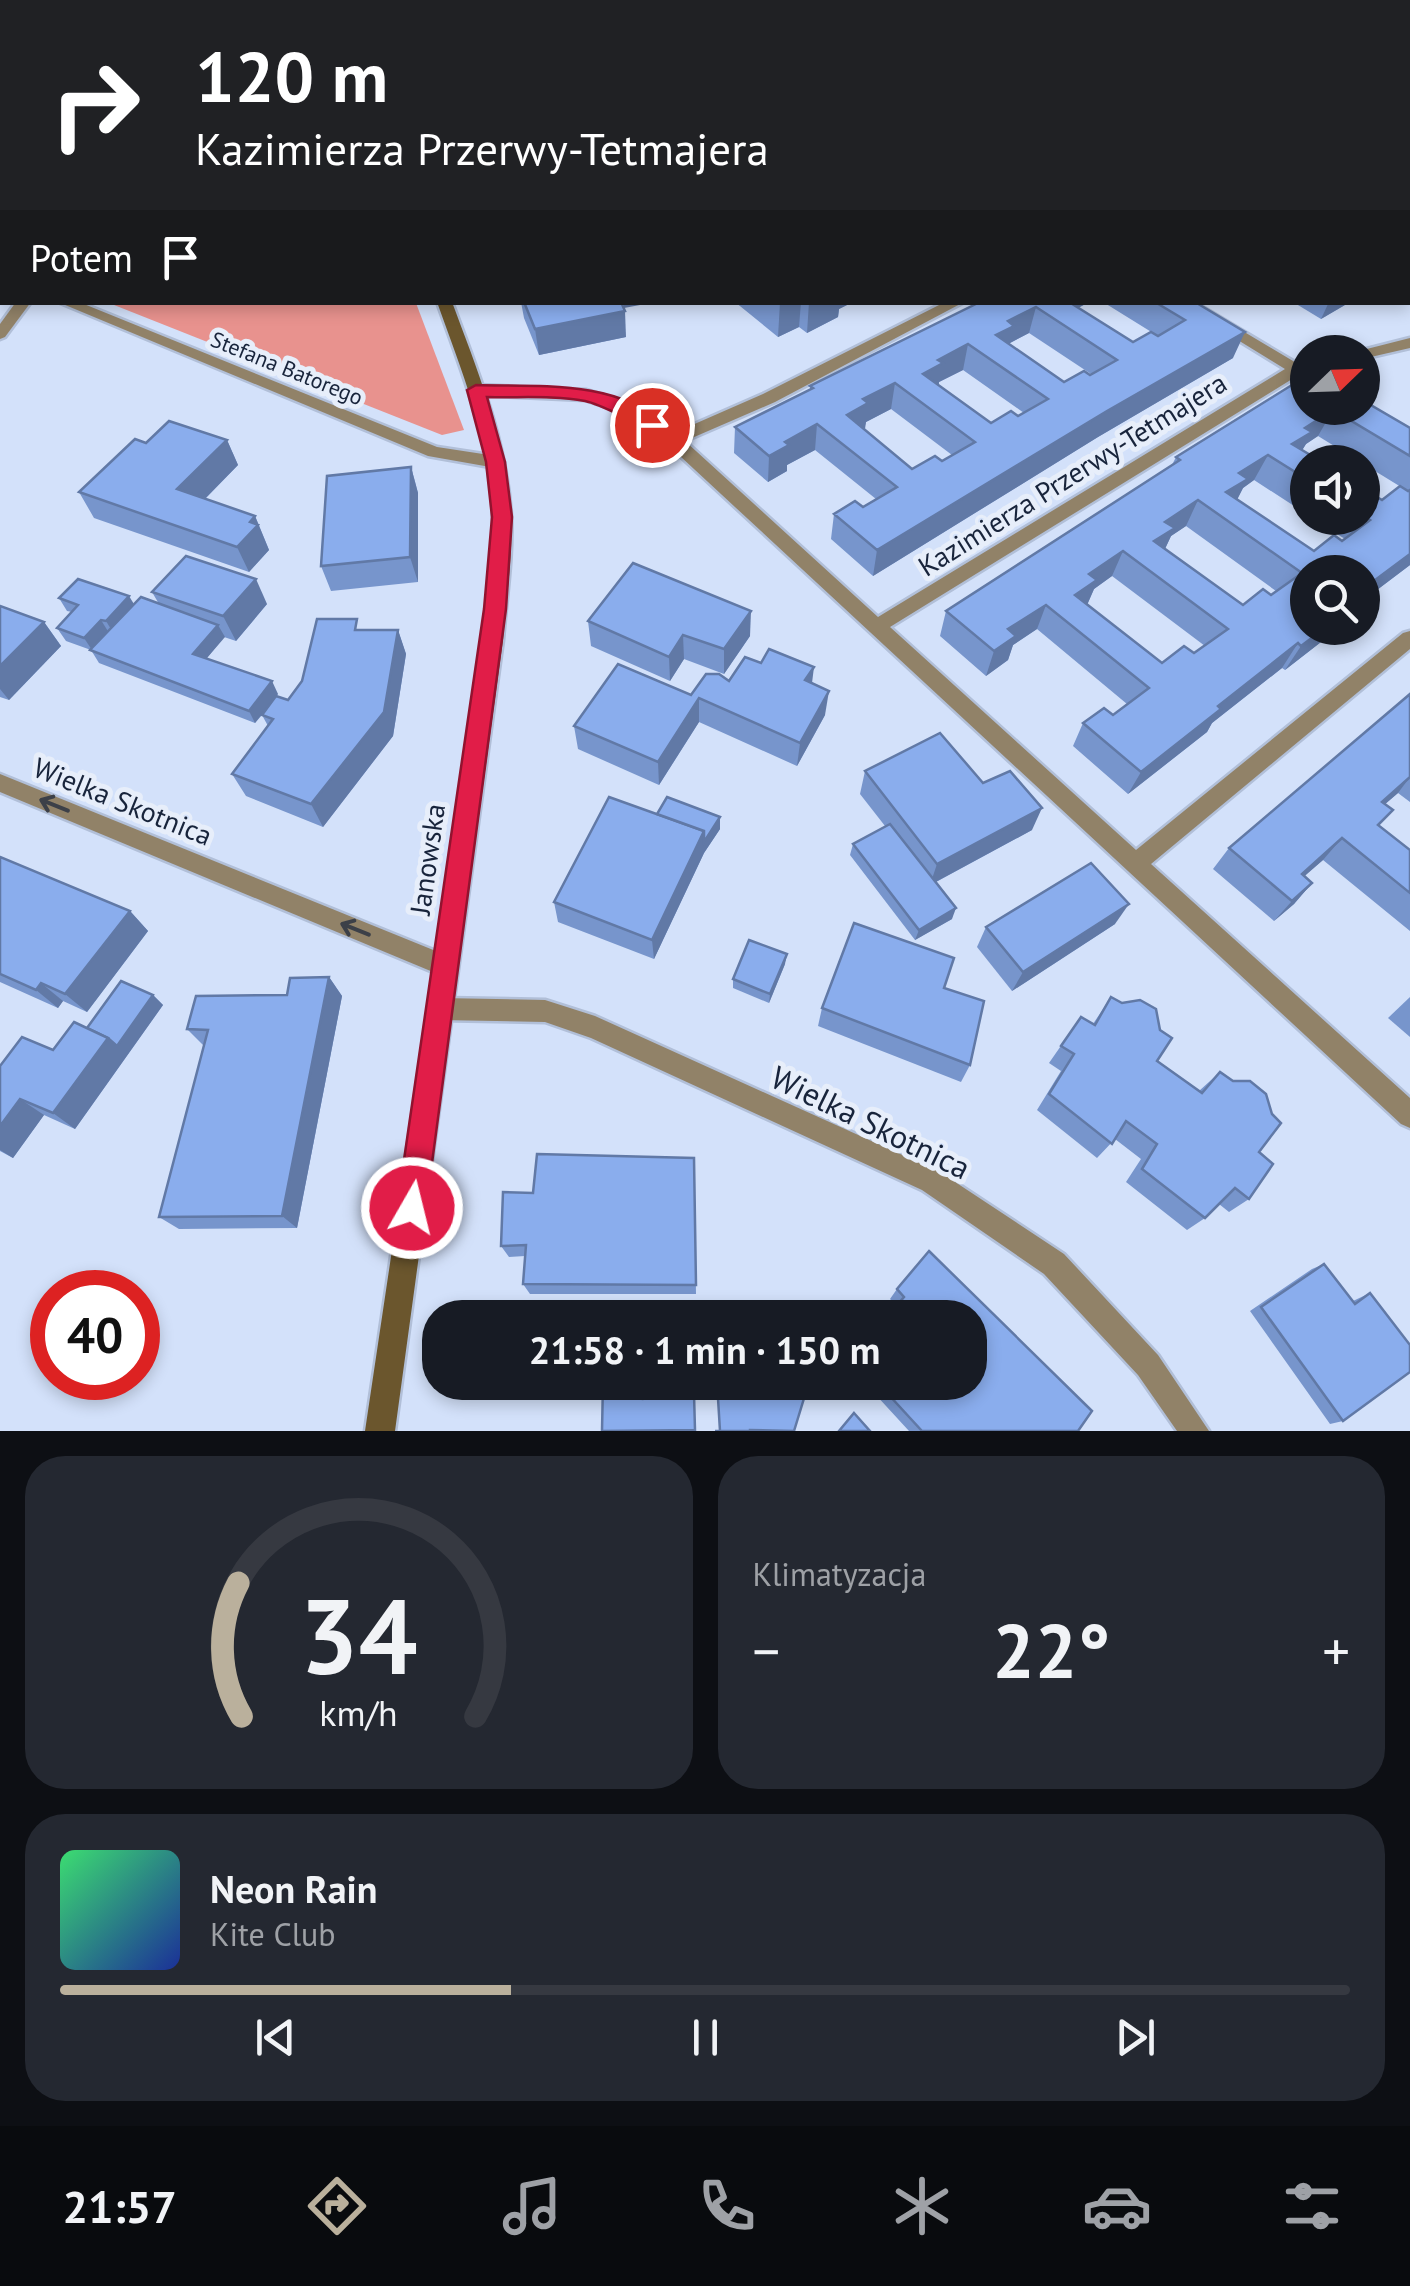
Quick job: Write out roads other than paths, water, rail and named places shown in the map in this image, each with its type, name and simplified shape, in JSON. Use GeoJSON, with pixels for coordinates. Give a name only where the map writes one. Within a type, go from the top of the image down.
{"type":"FeatureCollection","features":[{"type":"Feature","properties":{"kind":"street"},"geometry":{"type":"LineString","coordinates":[[0,334],[22,305]]}},
{"type":"Feature","properties":{"kind":"street","name":"Stefana Batorego"},"geometry":{"type":"LineString","coordinates":[[71,305],[434,452],[496,462]]}},
{"type":"Feature","properties":{"kind":"street","name":"Janowska"},"geometry":{"type":"LineString","coordinates":[[380,1431],[492,640],[502,517],[496,462],[476,390],[445,305]]}},
{"type":"Feature","properties":{"kind":"street"},"geometry":{"type":"LineString","coordinates":[[673,440],[769,398],[951,305]]}},
{"type":"Feature","properties":{"kind":"street","name":"Kazimierza Przerwy-Tetmajera"},"geometry":{"type":"LineString","coordinates":[[1188,305],[1290,362]]}},
{"type":"Feature","properties":{"kind":"street"},"geometry":{"type":"LineString","coordinates":[[1380,350],[1410,343]]}},
{"type":"Feature","properties":{"kind":"street","name":"Kazimierza Przerwy-Tetmajera"},"geometry":{"type":"LineString","coordinates":[[876,627],[1290,378]]}},
{"type":"Feature","properties":{"kind":"street"},"geometry":{"type":"LineString","coordinates":[[476,390],[586,395],[630,409],[673,440],[1410,1115]]}},
{"type":"Feature","properties":{"kind":"street"},"geometry":{"type":"LineString","coordinates":[[1138,862],[1410,638]]}},
{"type":"Feature","properties":{"kind":"street","name":"Wielka Skotnica"},"geometry":{"type":"LineString","coordinates":[[0,783],[445,966]]}},
{"type":"Feature","properties":{"kind":"street","name":"Wielka Skotnica"},"geometry":{"type":"LineString","coordinates":[[440,1009],[545,1011],[595,1028],[931,1181],[1054,1264],[1148,1365],[1194,1431]]}}]}
